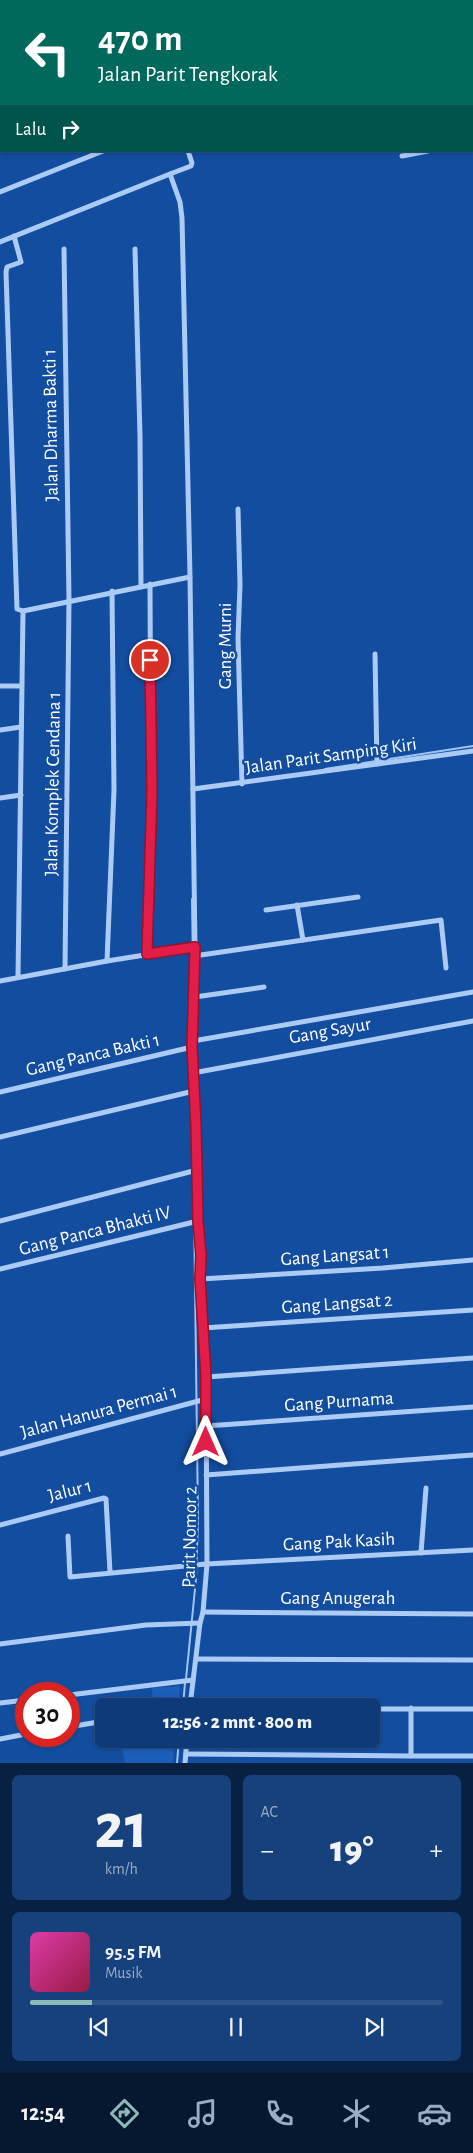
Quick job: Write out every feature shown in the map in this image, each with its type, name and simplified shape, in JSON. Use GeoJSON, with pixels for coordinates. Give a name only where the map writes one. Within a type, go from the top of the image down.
{"type":"FeatureCollection","features":[{"type":"Feature","properties":{"kind":"street"},"geometry":{"type":"LineString","coordinates":[[0,192],[100,152]]}},
{"type":"Feature","properties":{"kind":"street"},"geometry":{"type":"LineString","coordinates":[[0,242],[191,166],[192,163],[188,152]]}},
{"type":"Feature","properties":{"kind":"street"},"geometry":{"type":"LineString","coordinates":[[402,156],[423,152]]}},
{"type":"Feature","properties":{"kind":"street","name":"Parit Nomor 2"},"geometry":{"type":"LineString","coordinates":[[170,174],[182,210],[190,577],[195,947],[195,997],[192,1044],[198,1221],[201,1255],[202,1328],[206,1377],[206,1564],[203,1612],[200,1622],[197,1659],[192,1680],[191,1698]]}},
{"type":"Feature","properties":{"kind":"street"},"geometry":{"type":"LineString","coordinates":[[14,236],[21,262],[7,267],[6,272],[17,607],[23,611],[112,591],[190,577]]}},
{"type":"Feature","properties":{"kind":"street","name":"Jalan Dharma Bakti 1"},"geometry":{"type":"LineString","coordinates":[[64,249],[70,600]]}},
{"type":"Feature","properties":{"kind":"street"},"geometry":{"type":"LineString","coordinates":[[135,249],[140,436],[141,586]]}},
{"type":"Feature","properties":{"kind":"street","name":"Gang Murni"},"geometry":{"type":"LineString","coordinates":[[238,509],[240,586],[238,638],[242,784]]}},
{"type":"Feature","properties":{"kind":"street"},"geometry":{"type":"LineString","coordinates":[[147,954],[152,791],[150,584]]}},
{"type":"Feature","properties":{"kind":"street"},"geometry":{"type":"LineString","coordinates":[[107,961],[114,790],[112,591]]}},
{"type":"Feature","properties":{"kind":"street","name":"Jalan Komplek Cendana 1"},"geometry":{"type":"LineString","coordinates":[[65,969],[70,600]]}},
{"type":"Feature","properties":{"kind":"street"},"geometry":{"type":"LineString","coordinates":[[18,977],[21,795],[20,686],[23,611]]}},
{"type":"Feature","properties":{"kind":"street"},"geometry":{"type":"LineString","coordinates":[[374,654],[377,763]]}},
{"type":"Feature","properties":{"kind":"street"},"geometry":{"type":"LineString","coordinates":[[0,686],[20,686]]}},
{"type":"Feature","properties":{"kind":"street"},"geometry":{"type":"LineString","coordinates":[[0,730],[21,727]]}},
{"type":"Feature","properties":{"kind":"street","name":"Jalan Parit Samping Kiri"},"geometry":{"type":"LineString","coordinates":[[193,789],[242,784],[377,763],[473,751]]}},
{"type":"Feature","properties":{"kind":"street"},"geometry":{"type":"LineString","coordinates":[[0,798],[21,795]]}},
{"type":"Feature","properties":{"kind":"street"},"geometry":{"type":"LineString","coordinates":[[266,910],[358,897]]}},
{"type":"Feature","properties":{"kind":"street"},"geometry":{"type":"LineString","coordinates":[[298,905],[303,940]]}},
{"type":"Feature","properties":{"kind":"street"},"geometry":{"type":"LineString","coordinates":[[194,956],[441,920],[446,968]]}},
{"type":"Feature","properties":{"kind":"street"},"geometry":{"type":"LineString","coordinates":[[0,981],[195,947]]}},
{"type":"Feature","properties":{"kind":"street"},"geometry":{"type":"LineString","coordinates":[[195,997],[264,987]]}},
{"type":"Feature","properties":{"kind":"street","name":"Gang Panca Bakti 1"},"geometry":{"type":"LineString","coordinates":[[0,1092],[192,1044],[473,992]]}},
{"type":"Feature","properties":{"kind":"street","name":"Gang Sayur"},"geometry":{"type":"LineString","coordinates":[[193,1072],[473,1021]]}},
{"type":"Feature","properties":{"kind":"street"},"geometry":{"type":"LineString","coordinates":[[0,1137],[194,1091]]}},
{"type":"Feature","properties":{"kind":"street"},"geometry":{"type":"LineString","coordinates":[[0,1221],[197,1170]]}},
{"type":"Feature","properties":{"kind":"street","name":"Gang Panca Bhakti IV"},"geometry":{"type":"LineString","coordinates":[[0,1269],[198,1221]]}},
{"type":"Feature","properties":{"kind":"street","name":"Gang Langsat 1"},"geometry":{"type":"LineString","coordinates":[[200,1279],[383,1268],[473,1260]]}},
{"type":"Feature","properties":{"kind":"street","name":"Gang Langsat 2"},"geometry":{"type":"LineString","coordinates":[[202,1328],[473,1310]]}},
{"type":"Feature","properties":{"kind":"street"},"geometry":{"type":"LineString","coordinates":[[206,1377],[473,1358]]}},
{"type":"Feature","properties":{"kind":"street","name":"Jalan Hanura Permai 1"},"geometry":{"type":"LineString","coordinates":[[0,1454],[206,1399]]}},
{"type":"Feature","properties":{"kind":"street","name":"Gang Purnama"},"geometry":{"type":"LineString","coordinates":[[206,1426],[473,1407]]}},
{"type":"Feature","properties":{"kind":"street"},"geometry":{"type":"LineString","coordinates":[[206,1475],[473,1455]]}},
{"type":"Feature","properties":{"kind":"street"},"geometry":{"type":"LineString","coordinates":[[421,1553],[426,1488]]}},
{"type":"Feature","properties":{"kind":"street","name":"Jalur 1"},"geometry":{"type":"LineString","coordinates":[[0,1525],[104,1498],[106,1499],[110,1572]]}},
{"type":"Feature","properties":{"kind":"street","name":"Gang Pak Kasih"},"geometry":{"type":"LineString","coordinates":[[68,1536],[68,1575],[70,1577],[206,1564],[473,1550]]}},
{"type":"Feature","properties":{"kind":"street","name":"Gang Anugerah"},"geometry":{"type":"LineString","coordinates":[[203,1612],[473,1614]]}},
{"type":"Feature","properties":{"kind":"street"},"geometry":{"type":"LineString","coordinates":[[0,1644],[146,1625],[200,1622]]}},
{"type":"Feature","properties":{"kind":"street"},"geometry":{"type":"LineString","coordinates":[[197,1659],[473,1660]]}},
{"type":"Feature","properties":{"kind":"street"},"geometry":{"type":"LineString","coordinates":[[80,1694],[192,1680]]}},
{"type":"Feature","properties":{"kind":"street"},"geometry":{"type":"LineString","coordinates":[[0,1703],[15,1701]]}},
{"type":"Feature","properties":{"kind":"street"},"geometry":{"type":"LineString","coordinates":[[411,1708],[411,1756]]}},
{"type":"Feature","properties":{"kind":"street"},"geometry":{"type":"LineString","coordinates":[[380,1709],[473,1709]]}},
{"type":"Feature","properties":{"kind":"street"},"geometry":{"type":"LineString","coordinates":[[80,1725],[95,1723]]}},
{"type":"Feature","properties":{"kind":"street"},"geometry":{"type":"LineString","coordinates":[[0,1738],[15,1736]]}},
{"type":"Feature","properties":{"kind":"street"},"geometry":{"type":"LineString","coordinates":[[185,1763],[186,1748]]}},
{"type":"Feature","properties":{"kind":"street"},"geometry":{"type":"LineString","coordinates":[[186,1754],[473,1756]]}},
{"type":"Feature","properties":{"kind":"shaded area"},"geometry":{"type":"Polygon","coordinates":[[[180,1686],[179,1698],[153,1698],[152,1688],[180,1686]]]}},
{"type":"Feature","properties":{"kind":"shaded area"},"geometry":{"type":"Polygon","coordinates":[[[122,1748],[174,1748],[173,1763],[125,1763],[122,1748]]]}},
{"type":"Feature","properties":{"kind":"waterway"},"geometry":{"type":"LineString","coordinates":[[325,769],[473,746]]}},
{"type":"Feature","properties":{"kind":"waterway"},"geometry":{"type":"LineString","coordinates":[[192,899],[193,972]]}},
{"type":"Feature","properties":{"kind":"waterway"},"geometry":{"type":"LineString","coordinates":[[192,1004],[193,994]]}},
{"type":"Feature","properties":{"kind":"waterway"},"geometry":{"type":"LineString","coordinates":[[186,1679],[196,1579],[198,1518],[193,1128],[190,1054]]}},
{"type":"Feature","properties":{"kind":"waterway"},"geometry":{"type":"LineString","coordinates":[[184,1698],[185,1683]]}},
{"type":"Feature","properties":{"kind":"waterway"},"geometry":{"type":"LineString","coordinates":[[177,1763],[178,1748]]}},
{"type":"Feature","properties":{"kind":"route"},"geometry":{"type":"LineString","coordinates":[[150,660],[152,791],[147,954],[195,947],[192,1047],[198,1221],[201,1255],[202,1328],[206,1377],[206,1442]]}}]}
